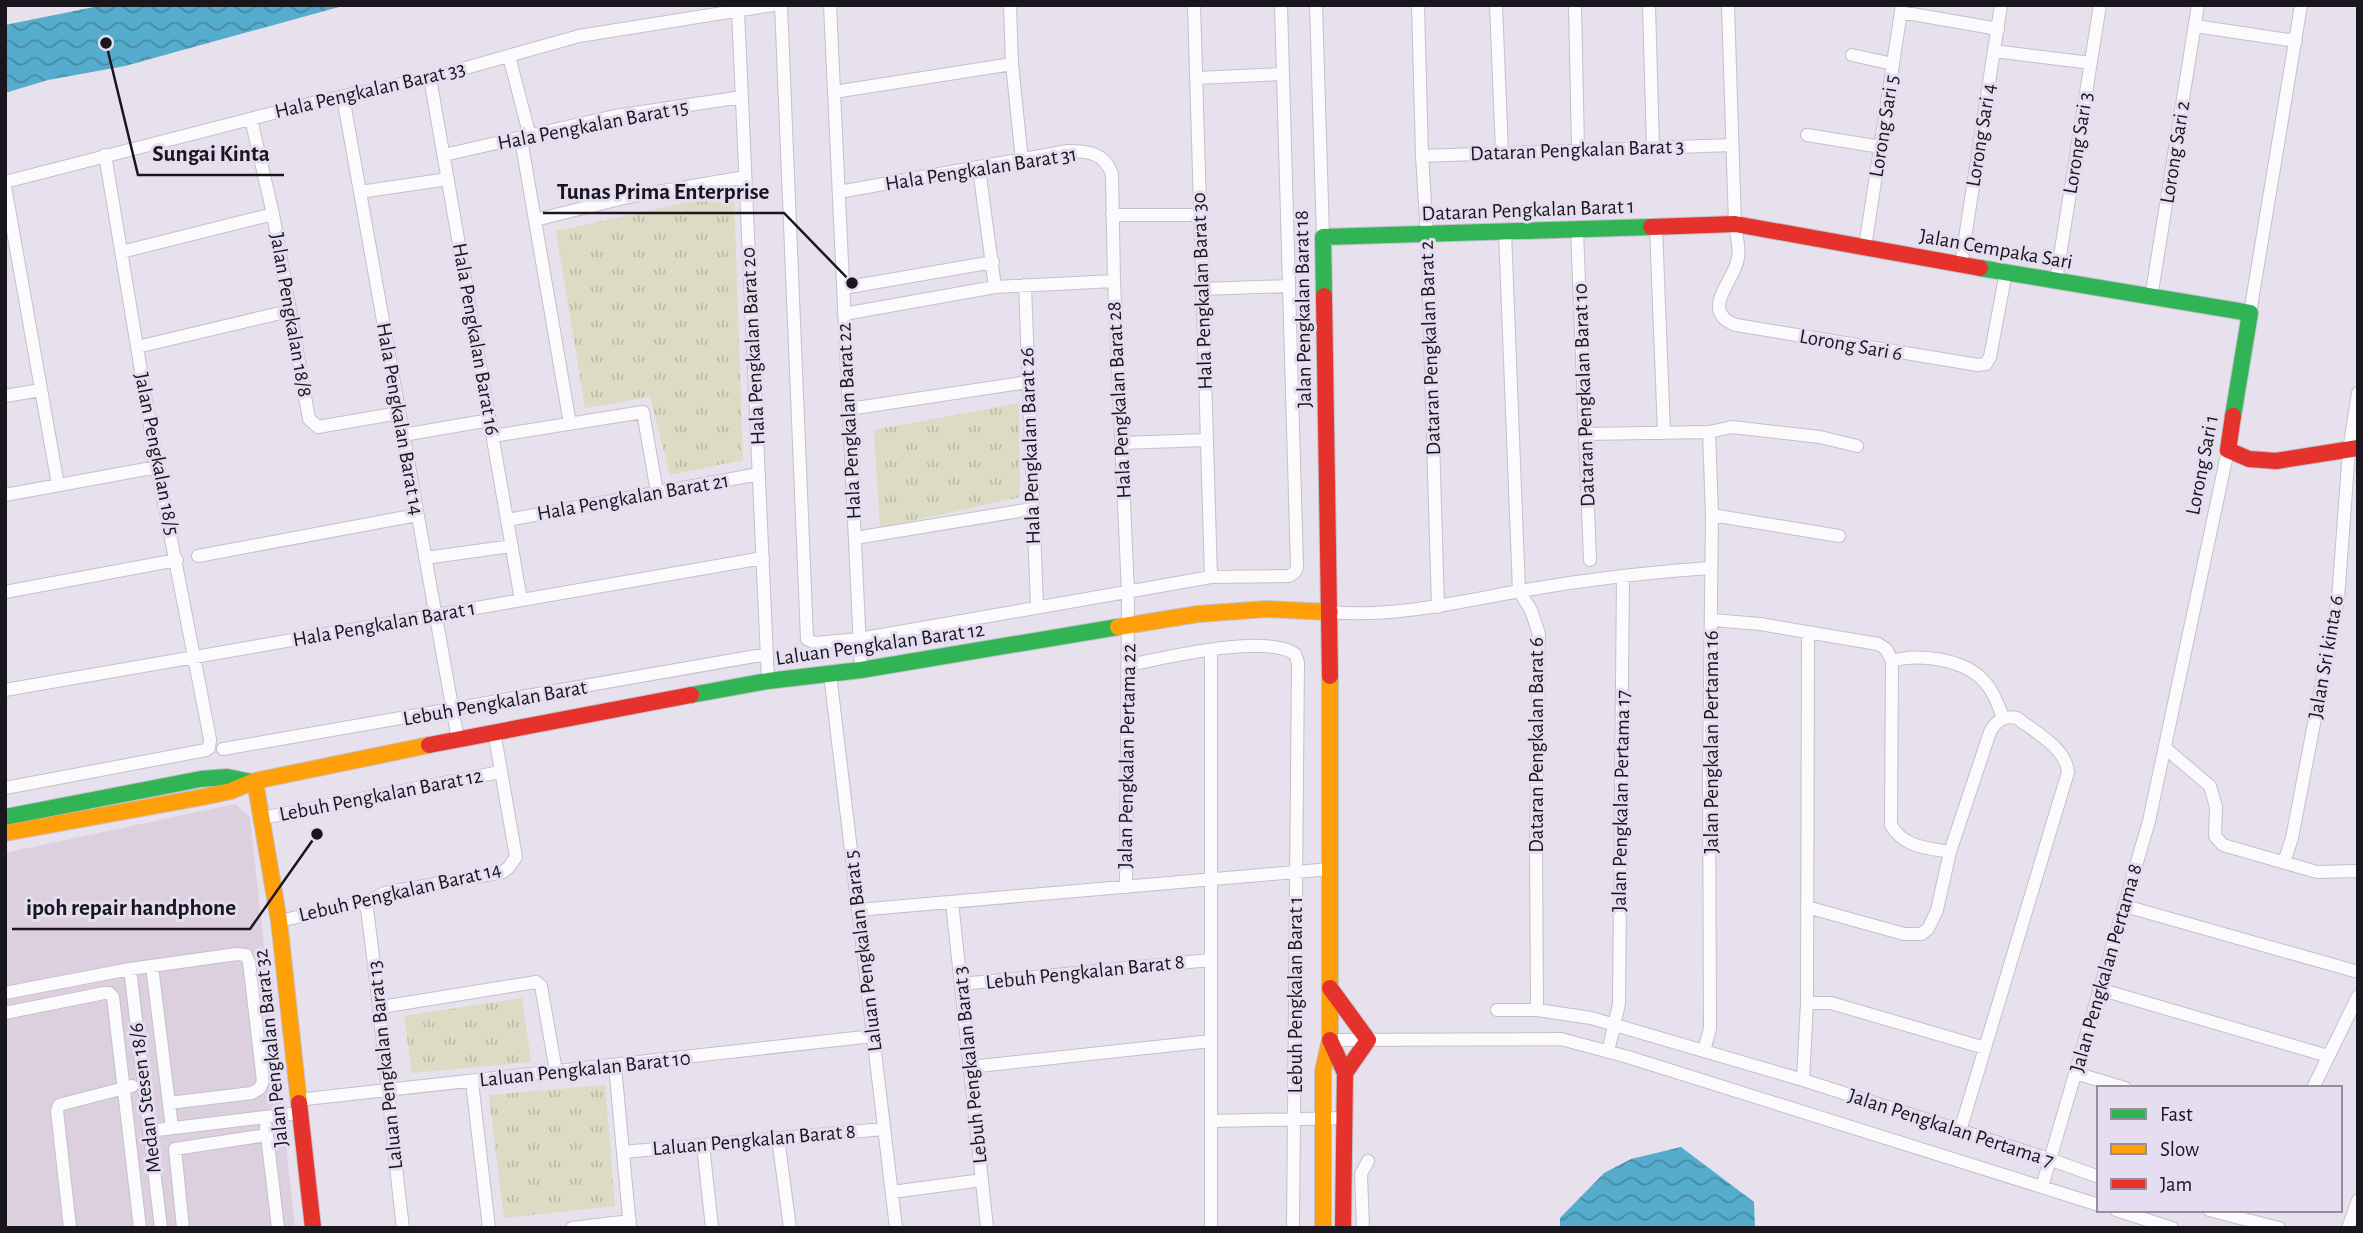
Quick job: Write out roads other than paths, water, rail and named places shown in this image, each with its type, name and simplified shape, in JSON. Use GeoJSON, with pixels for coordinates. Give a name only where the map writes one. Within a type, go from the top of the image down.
{"type":"FeatureCollection","features":[{"type":"Feature","properties":{"kind":"street","name":"Hala Pengkalan Barat 33"},"geometry":{"type":"LineString","coordinates":[[5,184],[104,155],[430,78],[579,36],[773,5]]}},
{"type":"Feature","properties":{"kind":"street"},"geometry":{"type":"LineString","coordinates":[[781,5],[807,639],[815,643],[859,639],[1211,578],[1289,576],[1295,572],[1297,567],[1281,5]]}},
{"type":"Feature","properties":{"kind":"street","name":"Hala Pengkalan Barat 22"},"geometry":{"type":"LineString","coordinates":[[830,5],[861,670]]}},
{"type":"Feature","properties":{"kind":"street"},"geometry":{"type":"LineString","coordinates":[[1010,5],[1012,64],[1022,161]]}},
{"type":"Feature","properties":{"kind":"street","name":"Hala Pengkalan Barat 30"},"geometry":{"type":"LineString","coordinates":[[1194,5],[1211,578]]}},
{"type":"Feature","properties":{"kind":"street","name":"Jalan Pengkalan Barat 18"},"geometry":{"type":"LineString","coordinates":[[1316,5],[1331,576],[1330,1040]]}},
{"type":"Feature","properties":{"kind":"street","name":"Dataran Pengkalan Barat 2"},"geometry":{"type":"LineString","coordinates":[[1418,5],[1438,607]]}},
{"type":"Feature","properties":{"kind":"street"},"geometry":{"type":"LineString","coordinates":[[1496,5],[1502,152]]}},
{"type":"Feature","properties":{"kind":"street"},"geometry":{"type":"LineString","coordinates":[[1575,5],[1578,149]]}},
{"type":"Feature","properties":{"kind":"street"},"geometry":{"type":"LineString","coordinates":[[1650,5],[1653,147]]}},
{"type":"Feature","properties":{"kind":"street"},"geometry":{"type":"LineString","coordinates":[[1728,5],[1735,224]]}},
{"type":"Feature","properties":{"kind":"street","name":"Lorong Sari 4"},"geometry":{"type":"LineString","coordinates":[[1961,264],[2001,5]]}},
{"type":"Feature","properties":{"kind":"street","name":"Lorong Sari 3"},"geometry":{"type":"LineString","coordinates":[[2056,281],[2100,5]]}},
{"type":"Feature","properties":{"kind":"street","name":"Lorong Sari 2"},"geometry":{"type":"LineString","coordinates":[[2151,298],[2198,5]]}},
{"type":"Feature","properties":{"kind":"street","name":"Lorong Sari 1"},"geometry":{"type":"LineString","coordinates":[[2165,748],[2228,450],[2301,5]]}},
{"type":"Feature","properties":{"kind":"street"},"geometry":{"type":"LineString","coordinates":[[1902,8],[1998,29]]}},
{"type":"Feature","properties":{"kind":"street","name":"Lorong Sari 5"},"geometry":{"type":"LineString","coordinates":[[1865,247],[1902,8]]}},
{"type":"Feature","properties":{"kind":"street","name":"Hala Pengkalan Barat 20"},"geometry":{"type":"LineString","coordinates":[[738,11],[768,681]]}},
{"type":"Feature","properties":{"kind":"street"},"geometry":{"type":"LineString","coordinates":[[2195,26],[2295,41]]}},
{"type":"Feature","properties":{"kind":"street"},"geometry":{"type":"LineString","coordinates":[[1994,51],[2091,63]]}},
{"type":"Feature","properties":{"kind":"street"},"geometry":{"type":"LineString","coordinates":[[509,55],[525,138],[535,220],[570,424]]}},
{"type":"Feature","properties":{"kind":"street"},"geometry":{"type":"LineString","coordinates":[[1852,55],[1893,64]]}},
{"type":"Feature","properties":{"kind":"street"},"geometry":{"type":"LineString","coordinates":[[834,92],[1012,64]]}},
{"type":"Feature","properties":{"kind":"street"},"geometry":{"type":"LineString","coordinates":[[1196,78],[1282,74]]}},
{"type":"Feature","properties":{"kind":"street","name":"Hala Pengkalan Barat 16"},"geometry":{"type":"LineString","coordinates":[[430,78],[521,600]]}},
{"type":"Feature","properties":{"kind":"street","name":"Hala Pengkalan Barat 14"},"geometry":{"type":"LineString","coordinates":[[343,97],[458,740]]}},
{"type":"Feature","properties":{"kind":"street","name":"Hala Pengkalan Barat 15"},"geometry":{"type":"LineString","coordinates":[[444,155],[615,116],[742,97]]}},
{"type":"Feature","properties":{"kind":"street","name":"Jalan Pengkalan 18/8"},"geometry":{"type":"LineString","coordinates":[[251,119],[273,214],[301,378],[312,424],[318,427],[399,413]]}},
{"type":"Feature","properties":{"kind":"street"},"geometry":{"type":"LineString","coordinates":[[1807,135],[1881,147]]}},
{"type":"Feature","properties":{"kind":"street","name":"Dataran Pengkalan Barat 3"},"geometry":{"type":"LineString","coordinates":[[1422,156],[1732,145]]}},
{"type":"Feature","properties":{"kind":"street","name":"Hala Pengkalan Barat 31"},"geometry":{"type":"LineString","coordinates":[[839,192],[1068,151],[1096,154],[1105,160],[1112,174]]}},
{"type":"Feature","properties":{"kind":"street","name":"Jalan Pengkalan 18/5"},"geometry":{"type":"LineString","coordinates":[[5,788],[209,748],[210,739],[157,467],[104,155]]}},
{"type":"Feature","properties":{"kind":"street"},"geometry":{"type":"LineString","coordinates":[[979,169],[995,287]]}},
{"type":"Feature","properties":{"kind":"street","name":"Hala Pengkalan Barat 28"},"geometry":{"type":"LineString","coordinates":[[1112,174],[1128,626]]}},
{"type":"Feature","properties":{"kind":"street"},"geometry":{"type":"LineString","coordinates":[[535,220],[628,197],[746,177]]}},
{"type":"Feature","properties":{"kind":"street"},"geometry":{"type":"LineString","coordinates":[[360,192],[448,179]]}},
{"type":"Feature","properties":{"kind":"street"},"geometry":{"type":"LineString","coordinates":[[5,184],[58,485]]}},
{"type":"Feature","properties":{"kind":"street"},"geometry":{"type":"LineString","coordinates":[[121,252],[273,214]]}},
{"type":"Feature","properties":{"kind":"street"},"geometry":{"type":"LineString","coordinates":[[1112,215],[1199,215]]}},
{"type":"Feature","properties":{"kind":"street","name":"Dataran Pengkalan Barat 1"},"geometry":{"type":"LineString","coordinates":[[1323,237],[1735,224]]}},
{"type":"Feature","properties":{"kind":"street","name":"Jalan Cempaka Sari"},"geometry":{"type":"LineString","coordinates":[[1735,224],[2250,313]]}},
{"type":"Feature","properties":{"kind":"street","name":"Lorong Sari 6"},"geometry":{"type":"LineString","coordinates":[[1735,224],[1738,257],[1720,298],[1720,313],[1726,322],[1736,325],[1940,360],[1986,364],[1990,358],[2006,272]]}},
{"type":"Feature","properties":{"kind":"street"},"geometry":{"type":"LineString","coordinates":[[1656,227],[1664,433]]}},
{"type":"Feature","properties":{"kind":"street","name":"Dataran Pengkalan Barat 10"},"geometry":{"type":"LineString","coordinates":[[1577,230],[1590,560]]}},
{"type":"Feature","properties":{"kind":"street","name":"Dataran Pengkalan Barat 6"},"geometry":{"type":"LineString","coordinates":[[1505,232],[1519,591],[1531,610],[1539,634],[1537,1010]]}},
{"type":"Feature","properties":{"kind":"street"},"geometry":{"type":"LineString","coordinates":[[843,288],[993,262]]}},
{"type":"Feature","properties":{"kind":"street"},"geometry":{"type":"LineString","coordinates":[[844,313],[995,287],[1114,281]]}},
{"type":"Feature","properties":{"kind":"street","name":"Hala Pengkalan Barat 26"},"geometry":{"type":"LineString","coordinates":[[1025,285],[1037,607]]}},
{"type":"Feature","properties":{"kind":"street"},"geometry":{"type":"LineString","coordinates":[[1202,289],[1289,286]]}},
{"type":"Feature","properties":{"kind":"street"},"geometry":{"type":"LineString","coordinates":[[137,347],[289,311]]}},
{"type":"Feature","properties":{"kind":"street"},"geometry":{"type":"LineString","coordinates":[[849,409],[1028,382]]}},
{"type":"Feature","properties":{"kind":"street"},"geometry":{"type":"LineString","coordinates":[[5,396],[41,390]]}},
{"type":"Feature","properties":{"kind":"street"},"geometry":{"type":"LineString","coordinates":[[2228,450],[2249,459],[2276,461],[2353,449],[2358,393]]}},
{"type":"Feature","properties":{"kind":"street"},"geometry":{"type":"LineString","coordinates":[[493,436],[643,412],[657,492]]}},
{"type":"Feature","properties":{"kind":"street"},"geometry":{"type":"LineString","coordinates":[[403,435],[490,420]]}},
{"type":"Feature","properties":{"kind":"street"},"geometry":{"type":"LineString","coordinates":[[1585,434],[1709,432],[1732,427],[1820,437],[1857,446]]}},
{"type":"Feature","properties":{"kind":"street","name":"Jalan Pengkalan Pertama 16"},"geometry":{"type":"LineString","coordinates":[[1703,1051],[1710,1028],[1712,515],[1709,432]]}},
{"type":"Feature","properties":{"kind":"street"},"geometry":{"type":"LineString","coordinates":[[1122,443],[1207,440]]}},
{"type":"Feature","properties":{"kind":"street","name":"Jalan Sri kinta 6"},"geometry":{"type":"LineString","coordinates":[[2284,862],[2292,838],[2338,599],[2353,449]]}},
{"type":"Feature","properties":{"kind":"street"},"geometry":{"type":"LineString","coordinates":[[5,495],[157,467]]}},
{"type":"Feature","properties":{"kind":"street","name":"Hala Pengkalan Barat 21"},"geometry":{"type":"LineString","coordinates":[[507,520],[759,474]]}},
{"type":"Feature","properties":{"kind":"street"},"geometry":{"type":"LineString","coordinates":[[855,538],[1032,509]]}},
{"type":"Feature","properties":{"kind":"street"},"geometry":{"type":"LineString","coordinates":[[198,556],[417,515]]}},
{"type":"Feature","properties":{"kind":"street"},"geometry":{"type":"LineString","coordinates":[[1712,515],[1839,536]]}},
{"type":"Feature","properties":{"kind":"street"},"geometry":{"type":"LineString","coordinates":[[425,558],[512,546]]}},
{"type":"Feature","properties":{"kind":"street","name":"Hala Pengkalan Barat 1"},"geometry":{"type":"LineString","coordinates":[[5,690],[762,558]]}},
{"type":"Feature","properties":{"kind":"street"},"geometry":{"type":"LineString","coordinates":[[5,592],[177,561]]}},
{"type":"Feature","properties":{"kind":"street","name":"Laluan Pengkalan Barat 12"},"geometry":{"type":"LineString","coordinates":[[5,833],[217,794],[254,781],[494,731],[768,681],[861,670],[1198,614],[1267,608],[1348,614],[1438,607],[1583,580],[1710,568]]}},
{"type":"Feature","properties":{"kind":"street","name":"Jalan Pengkalan Pertama 17"},"geometry":{"type":"LineString","coordinates":[[1608,1052],[1619,1004],[1623,576]]}},
{"type":"Feature","properties":{"kind":"street"},"geometry":{"type":"LineString","coordinates":[[1712,621],[1760,624],[1878,644],[1886,649],[1892,661],[1891,825],[1906,842],[1950,852]]}},
{"type":"Feature","properties":{"kind":"street","name":"Jalan Pengkalan Pertama 22"},"geometry":{"type":"LineString","coordinates":[[1126,887],[1128,626]]}},
{"type":"Feature","properties":{"kind":"street"},"geometry":{"type":"LineString","coordinates":[[1803,1080],[1807,1003],[1808,632]]}},
{"type":"Feature","properties":{"kind":"street","name":"Lebuh Pengkalan Barat 1"},"geometry":{"type":"LineString","coordinates":[[1211,650],[1232,647],[1282,648],[1295,654],[1298,663],[1293,1228]]}},
{"type":"Feature","properties":{"kind":"street"},"geometry":{"type":"LineString","coordinates":[[1128,665],[1211,650],[1211,1228]]}},
{"type":"Feature","properties":{"kind":"street","name":"Lebuh Pengkalan Barat"},"geometry":{"type":"LineString","coordinates":[[223,749],[767,654]]}},
{"type":"Feature","properties":{"kind":"street"},"geometry":{"type":"LineString","coordinates":[[1892,661],[1907,656],[1926,656],[1958,665],[1981,677],[1996,697],[2003,718]]}},
{"type":"Feature","properties":{"kind":"street","name":"Laluan Pengkalan Barat 5"},"geometry":{"type":"LineString","coordinates":[[830,674],[896,1228]]}},
{"type":"Feature","properties":{"kind":"street"},"geometry":{"type":"LineString","coordinates":[[1807,907],[1903,934],[1921,934],[1928,929],[1937,910],[1950,852],[1994,725],[2003,718],[2017,718],[2061,753],[2067,762],[2068,772],[1960,1131]]}},
{"type":"Feature","properties":{"kind":"street","name":"Lebuh Pengkalan Barat 14"},"geometry":{"type":"LineString","coordinates":[[279,921],[366,902],[385,893],[503,872],[509,867],[516,857],[494,731]]}},
{"type":"Feature","properties":{"kind":"street"},"geometry":{"type":"LineString","coordinates":[[2165,748],[2210,786],[2216,807],[2215,829],[2218,842],[2317,872],[2358,871]]}},
{"type":"Feature","properties":{"kind":"street","name":"Jalan Pengkalan Pertama 8"},"geometry":{"type":"LineString","coordinates":[[2042,1187],[2149,821],[2165,748]]}},
{"type":"Feature","properties":{"kind":"street","name":"Lebuh Pengkalan Barat 12"},"geometry":{"type":"LineString","coordinates":[[261,818],[500,772]]}},
{"type":"Feature","properties":{"kind":"street","name":"Laluan Pengkalan Barat 12"},"geometry":{"type":"LineString","coordinates":[[5,817],[201,779],[227,777],[254,781]]}},
{"type":"Feature","properties":{"kind":"street","name":"Jalan Pengkalan Barat 32"},"geometry":{"type":"LineString","coordinates":[[254,781],[279,921],[313,1228]]}},
{"type":"Feature","properties":{"kind":"street"},"geometry":{"type":"LineString","coordinates":[[858,910],[1330,869]]}},
{"type":"Feature","properties":{"kind":"street","name":"Laluan Pengkalan Barat 13"},"geometry":{"type":"LineString","coordinates":[[366,902],[381,1007],[402,1228]]}},
{"type":"Feature","properties":{"kind":"street","name":"Lebuh Pengkalan Barat 3"},"geometry":{"type":"LineString","coordinates":[[952,902],[987,1228]]}},
{"type":"Feature","properties":{"kind":"street"},"geometry":{"type":"LineString","coordinates":[[2125,906],[2358,972]]}},
{"type":"Feature","properties":{"kind":"street"},"geometry":{"type":"LineString","coordinates":[[5,993],[130,969],[246,955],[263,1081],[260,1088],[252,1093],[169,1103]]}},
{"type":"Feature","properties":{"kind":"street","name":"Lebuh Pengkalan Barat 8"},"geometry":{"type":"LineString","coordinates":[[961,984],[1210,960]]}},
{"type":"Feature","properties":{"kind":"street"},"geometry":{"type":"LineString","coordinates":[[152,966],[172,1128]]}},
{"type":"Feature","properties":{"kind":"street","name":"Medan Stesen 18/6"},"geometry":{"type":"LineString","coordinates":[[130,969],[160,1228]]}},
{"type":"Feature","properties":{"kind":"street"},"geometry":{"type":"LineString","coordinates":[[381,1007],[536,982],[541,986],[556,1071]]}},
{"type":"Feature","properties":{"kind":"street"},"geometry":{"type":"LineString","coordinates":[[1329,988],[1368,1040]]}},
{"type":"Feature","properties":{"kind":"street"},"geometry":{"type":"LineString","coordinates":[[2099,989],[2328,1056]]}},
{"type":"Feature","properties":{"kind":"street"},"geometry":{"type":"LineString","coordinates":[[5,1013],[109,993],[113,997],[140,1228]]}},
{"type":"Feature","properties":{"kind":"street"},"geometry":{"type":"LineString","coordinates":[[2314,1086],[2358,996]]}},
{"type":"Feature","properties":{"kind":"street"},"geometry":{"type":"LineString","coordinates":[[1807,1003],[1831,1003],[1985,1048]]}},
{"type":"Feature","properties":{"kind":"street","name":"Jalan Pengkalan Pertama 7"},"geometry":{"type":"LineString","coordinates":[[1497,1010],[1537,1010],[1591,1018],[1803,1080],[2097,1176]]}},
{"type":"Feature","properties":{"kind":"street","name":"Laluan Pengkalan Barat 10"},"geometry":{"type":"LineString","coordinates":[[149,1131],[264,1116],[387,1091],[873,1036]]}},
{"type":"Feature","properties":{"kind":"street"},"geometry":{"type":"LineString","coordinates":[[1330,1040],[1561,1039],[2097,1204]]}},
{"type":"Feature","properties":{"kind":"street"},"geometry":{"type":"LineString","coordinates":[[1330,1040],[1345,1073],[1343,1228]]}},
{"type":"Feature","properties":{"kind":"street"},"geometry":{"type":"LineString","coordinates":[[1323,1228],[1323,1071],[1330,1040]]}},
{"type":"Feature","properties":{"kind":"street"},"geometry":{"type":"LineString","coordinates":[[1345,1073],[1368,1040]]}},
{"type":"Feature","properties":{"kind":"street"},"geometry":{"type":"LineString","coordinates":[[970,1067],[1211,1041]]}},
{"type":"Feature","properties":{"kind":"street"},"geometry":{"type":"LineString","coordinates":[[572,1228],[630,1224],[615,1066]]}},
{"type":"Feature","properties":{"kind":"street"},"geometry":{"type":"LineString","coordinates":[[2075,1073],[2118,1086]]}},
{"type":"Feature","properties":{"kind":"street"},"geometry":{"type":"LineString","coordinates":[[471,1082],[489,1228]]}},
{"type":"Feature","properties":{"kind":"street"},"geometry":{"type":"LineString","coordinates":[[70,1228],[58,1123],[59,1105],[143,1083]]}},
{"type":"Feature","properties":{"kind":"street"},"geometry":{"type":"LineString","coordinates":[[264,1116],[278,1228]]}},
{"type":"Feature","properties":{"kind":"street","name":"Lebuh Pengkalan Barat 1"},"geometry":{"type":"LineString","coordinates":[[1211,1121],[1344,1118]]}},
{"type":"Feature","properties":{"kind":"street","name":"Laluan Pengkalan Barat 8"},"geometry":{"type":"LineString","coordinates":[[624,1152],[884,1129]]}},
{"type":"Feature","properties":{"kind":"street"},"geometry":{"type":"LineString","coordinates":[[183,1228],[175,1149],[267,1135]]}},
{"type":"Feature","properties":{"kind":"street"},"geometry":{"type":"LineString","coordinates":[[778,1138],[790,1228]]}},
{"type":"Feature","properties":{"kind":"street"},"geometry":{"type":"LineString","coordinates":[[703,1145],[712,1228]]}},
{"type":"Feature","properties":{"kind":"street"},"geometry":{"type":"LineString","coordinates":[[1363,1228],[1361,1174],[1368,1161]]}},
{"type":"Feature","properties":{"kind":"street"},"geometry":{"type":"LineString","coordinates":[[892,1192],[982,1180]]}},
{"type":"Feature","properties":{"kind":"street"},"geometry":{"type":"LineString","coordinates":[[2348,1228],[2358,1200]]}},
{"type":"Feature","properties":{"kind":"street"},"geometry":{"type":"LineString","coordinates":[[2122,1212],[2172,1228]]}},
{"type":"Feature","properties":{"kind":"street"},"geometry":{"type":"LineString","coordinates":[[2218,1212],[2279,1228]]}},
{"type":"Feature","properties":{"kind":"water"},"geometry":{"type":"Polygon","coordinates":[[[104,5],[346,5],[125,66],[48,80],[5,93],[5,25],[104,5]]]}},
{"type":"Feature","properties":{"kind":"water"},"geometry":{"type":"Polygon","coordinates":[[[1681,1147],[1754,1202],[1755,1228],[1560,1228],[1560,1218],[1604,1173],[1631,1159],[1681,1147]]]}},
{"type":"Feature","properties":{"kind":"place","name":"Sungai Kinta"},"geometry":{"type":"Point","coordinates":[106,43]}},
{"type":"Feature","properties":{"kind":"place","name":"Tunas Prima Enterprise"},"geometry":{"type":"Point","coordinates":[852,283]}},
{"type":"Feature","properties":{"kind":"place","name":"ipoh repair handphone"},"geometry":{"type":"Point","coordinates":[317,834]}}]}
